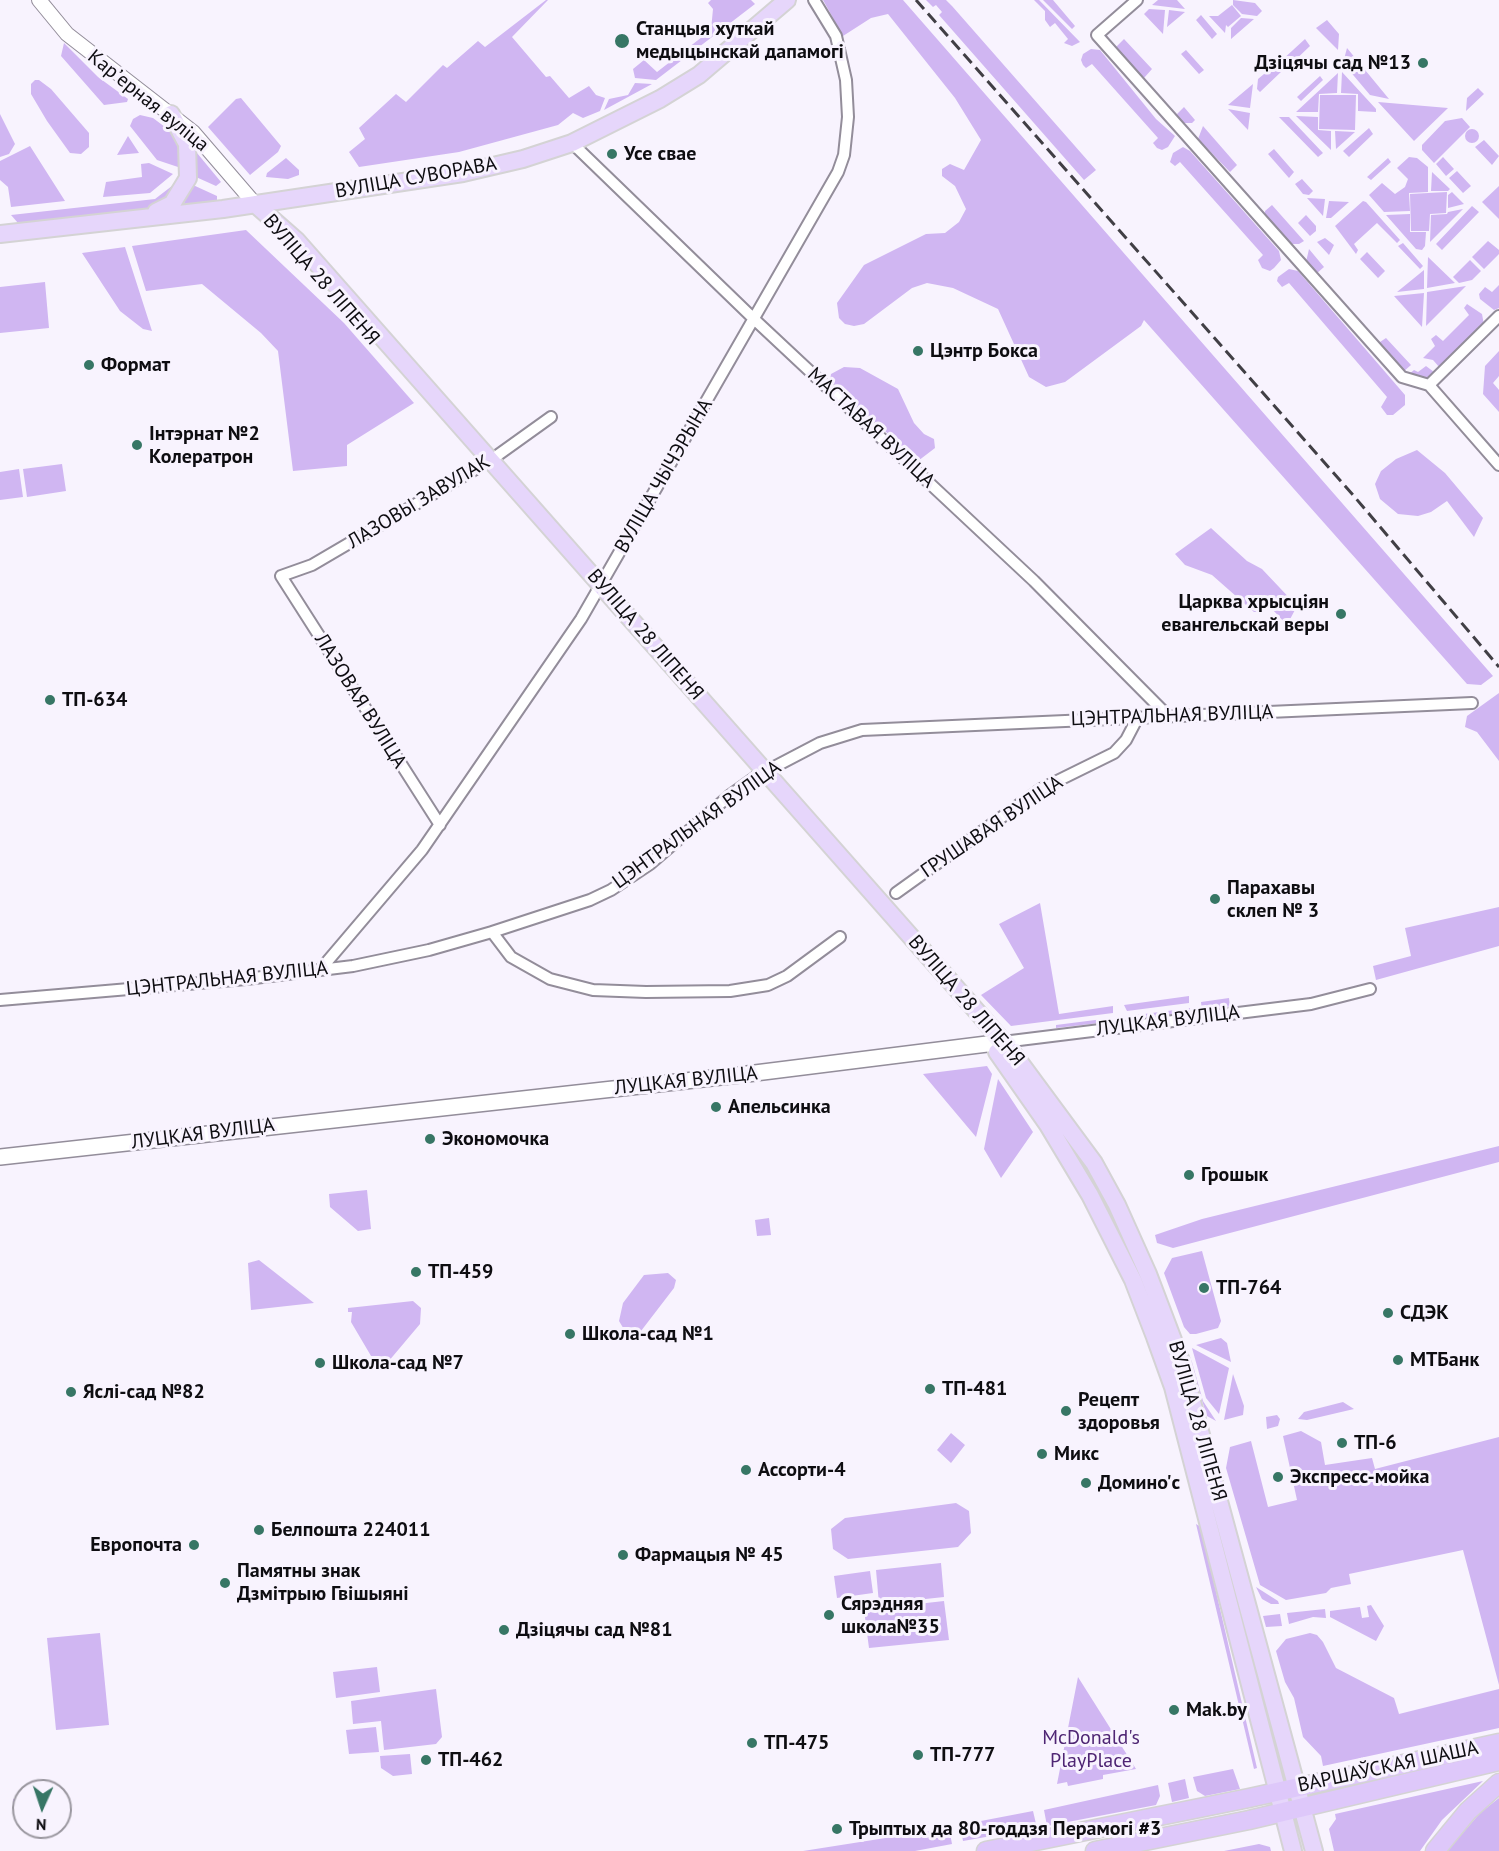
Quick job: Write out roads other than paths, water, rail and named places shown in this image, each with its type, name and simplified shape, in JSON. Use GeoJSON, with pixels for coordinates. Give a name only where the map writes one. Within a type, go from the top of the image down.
{"type":"FeatureCollection","features":[{"type":"Feature","properties":{"kind":"highway","name":"ВАРШАЎСКАЯ ШАША"},"geometry":{"type":"LineString","coordinates":[[986,1851],[1277,1792],[1499,1743]]}},
{"type":"Feature","properties":{"kind":"highway","name":"ВАРШАЎСКАЯ ШАША"},"geometry":{"type":"LineString","coordinates":[[1095,1851],[1284,1812],[1499,1761]]}},
{"type":"Feature","properties":{"kind":"highway"},"geometry":{"type":"LineString","coordinates":[[1435,1851],[1468,1811],[1499,1783]]}},
{"type":"Feature","properties":{"kind":"main road","name":"ВУЛІЦА СУВОРАВА"},"geometry":{"type":"LineString","coordinates":[[0,234],[255,204],[463,173],[523,159],[572,143],[613,125],[699,75],[787,0]]}},
{"type":"Feature","properties":{"kind":"main road"},"geometry":{"type":"LineString","coordinates":[[135,219],[172,204],[188,178],[187,144],[171,114]]}},
{"type":"Feature","properties":{"kind":"main road","name":"ВУЛІЦА 28 ЛІПЕНЯ"},"geometry":{"type":"LineString","coordinates":[[255,204],[297,241],[487,462],[1060,1115],[1094,1163],[1148,1274],[1181,1361],[1314,1851]]}},
{"type":"Feature","properties":{"kind":"main road","name":"ВУЛІЦА 28 ЛІПЕНЯ"},"geometry":{"type":"LineString","coordinates":[[997,1043],[1090,1195],[1133,1280],[1173,1387],[1293,1851]]}},
{"type":"Feature","properties":{"kind":"main road","name":"ЛУЦКАЯ ВУЛІЦА"},"geometry":{"type":"LineString","coordinates":[[0,1158],[739,1076],[997,1043]]}},
{"type":"Feature","properties":{"kind":"main road"},"geometry":{"type":"LineString","coordinates":[[1090,1195],[1107,1187]]}},
{"type":"Feature","properties":{"kind":"street","name":"Карʼерная вуліца"},"geometry":{"type":"LineString","coordinates":[[39,0],[67,34],[193,132],[255,204]]}},
{"type":"Feature","properties":{"kind":"street","name":"ВУЛІЦА ЧЫЧЭРЫНА"},"geometry":{"type":"LineString","coordinates":[[320,970],[393,888],[440,825],[599,589],[838,172],[844,155],[848,117],[843,57],[836,36],[814,0]]}},
{"type":"Feature","properties":{"kind":"street"},"geometry":{"type":"LineString","coordinates":[[1137,0],[1097,35],[1402,377],[1429,385],[1499,465]]}},
{"type":"Feature","properties":{"kind":"street","name":"МАСТАВАЯ ВУЛІЦА"},"geometry":{"type":"LineString","coordinates":[[572,143],[755,320],[1034,581],[1168,716]]}},
{"type":"Feature","properties":{"kind":"street"},"geometry":{"type":"LineString","coordinates":[[1429,385],[1499,316]]}},
{"type":"Feature","properties":{"kind":"street","name":"ЛАЗОВЫ ЗАВУЛАК"},"geometry":{"type":"LineString","coordinates":[[281,576],[312,565],[487,462],[551,417]]}},
{"type":"Feature","properties":{"kind":"street","name":"ЛАЗОВАЯ ВУЛІЦА"},"geometry":{"type":"LineString","coordinates":[[281,576],[440,825]]}},
{"type":"Feature","properties":{"kind":"street","name":"ЦЭНТРАЛЬНАЯ ВУЛІЦА"},"geometry":{"type":"LineString","coordinates":[[0,1000],[320,970],[404,956],[492,932],[581,903],[611,890],[650,864],[729,796],[761,774],[820,743],[862,730],[1472,703]]}},
{"type":"Feature","properties":{"kind":"street","name":"ГРУШАВАЯ ВУЛІЦА"},"geometry":{"type":"LineString","coordinates":[[896,893],[1041,789],[1114,753],[1126,740],[1138,717]]}},
{"type":"Feature","properties":{"kind":"street"},"geometry":{"type":"LineString","coordinates":[[492,932],[511,957],[550,979],[593,990],[646,992],[730,991],[768,985],[787,976],[840,937]]}},
{"type":"Feature","properties":{"kind":"street","name":"ЛУЦКАЯ ВУЛІЦА"},"geometry":{"type":"LineString","coordinates":[[997,1043],[1311,1004],[1370,989]]}},
{"type":"Feature","properties":{"kind":"railway"},"geometry":{"type":"LineString","coordinates":[[916,0],[1353,495],[1499,667]]}},
{"type":"Feature","properties":{"kind":"place","name":"Станцыя хуткай медыцынскай дапамогі"},"geometry":{"type":"Point","coordinates":[622,41]}},
{"type":"Feature","properties":{"kind":"place","name":"Дзіцячы сад №13"},"geometry":{"type":"Point","coordinates":[1423,63]}},
{"type":"Feature","properties":{"kind":"place","name":"Усе свае"},"geometry":{"type":"Point","coordinates":[612,154]}},
{"type":"Feature","properties":{"kind":"place","name":"Цэнтр Бокса"},"geometry":{"type":"Point","coordinates":[918,351]}},
{"type":"Feature","properties":{"kind":"place","name":"Формат"},"geometry":{"type":"Point","coordinates":[89,365]}},
{"type":"Feature","properties":{"kind":"place","name":"Інтэрнат №2 Колератрон"},"geometry":{"type":"Point","coordinates":[137,445]}},
{"type":"Feature","properties":{"kind":"place","name":"Царква хрысціян евангельскай веры"},"geometry":{"type":"Point","coordinates":[1341,614]}},
{"type":"Feature","properties":{"kind":"place","name":"ТП-634"},"geometry":{"type":"Point","coordinates":[50,700]}},
{"type":"Feature","properties":{"kind":"place","name":"Парахавы склеп № 3"},"geometry":{"type":"Point","coordinates":[1215,899]}},
{"type":"Feature","properties":{"kind":"place","name":"Апельсинка"},"geometry":{"type":"Point","coordinates":[716,1107]}},
{"type":"Feature","properties":{"kind":"place","name":"Экономочка"},"geometry":{"type":"Point","coordinates":[430,1139]}},
{"type":"Feature","properties":{"kind":"place","name":"Грошык"},"geometry":{"type":"Point","coordinates":[1189,1175]}},
{"type":"Feature","properties":{"kind":"place","name":"ТП-459"},"geometry":{"type":"Point","coordinates":[416,1272]}},
{"type":"Feature","properties":{"kind":"place","name":"ТП-764"},"geometry":{"type":"Point","coordinates":[1204,1288]}},
{"type":"Feature","properties":{"kind":"place","name":"СДЭК"},"geometry":{"type":"Point","coordinates":[1388,1313]}},
{"type":"Feature","properties":{"kind":"place","name":"Школа-сад №1"},"geometry":{"type":"Point","coordinates":[570,1334]}},
{"type":"Feature","properties":{"kind":"place","name":"МТБанк"},"geometry":{"type":"Point","coordinates":[1398,1360]}},
{"type":"Feature","properties":{"kind":"place","name":"Школа-сад №7"},"geometry":{"type":"Point","coordinates":[320,1363]}},
{"type":"Feature","properties":{"kind":"place","name":"ТП-481"},"geometry":{"type":"Point","coordinates":[930,1389]}},
{"type":"Feature","properties":{"kind":"place","name":"Яслі-сад №82"},"geometry":{"type":"Point","coordinates":[71,1392]}},
{"type":"Feature","properties":{"kind":"place","name":"Рецепт здоровья"},"geometry":{"type":"Point","coordinates":[1066,1411]}},
{"type":"Feature","properties":{"kind":"place","name":"ТП-6"},"geometry":{"type":"Point","coordinates":[1342,1443]}},
{"type":"Feature","properties":{"kind":"place","name":"Микс"},"geometry":{"type":"Point","coordinates":[1042,1454]}},
{"type":"Feature","properties":{"kind":"place","name":"Ассорти-4"},"geometry":{"type":"Point","coordinates":[746,1470]}},
{"type":"Feature","properties":{"kind":"place","name":"Экспресс-мойка"},"geometry":{"type":"Point","coordinates":[1278,1477]}},
{"type":"Feature","properties":{"kind":"place","name":"Домино'c"},"geometry":{"type":"Point","coordinates":[1086,1483]}},
{"type":"Feature","properties":{"kind":"place","name":"Белпошта 224011"},"geometry":{"type":"Point","coordinates":[259,1530]}},
{"type":"Feature","properties":{"kind":"place","name":"Европочта"},"geometry":{"type":"Point","coordinates":[194,1545]}},
{"type":"Feature","properties":{"kind":"place","name":"Фармацыя № 45"},"geometry":{"type":"Point","coordinates":[623,1555]}},
{"type":"Feature","properties":{"kind":"place","name":"Памятны знак Дзмітрыю Гвішыяні"},"geometry":{"type":"Point","coordinates":[225,1583]}},
{"type":"Feature","properties":{"kind":"place","name":"Сярэдняя школа№35"},"geometry":{"type":"Point","coordinates":[829,1615]}},
{"type":"Feature","properties":{"kind":"place","name":"Дзіцячы сад №81"},"geometry":{"type":"Point","coordinates":[504,1630]}},
{"type":"Feature","properties":{"kind":"place","name":"Mak.by"},"geometry":{"type":"Point","coordinates":[1174,1710]}},
{"type":"Feature","properties":{"kind":"place","name":"ТП-475"},"geometry":{"type":"Point","coordinates":[752,1743]}},
{"type":"Feature","properties":{"kind":"place","name":"ТП-777"},"geometry":{"type":"Point","coordinates":[918,1755]}},
{"type":"Feature","properties":{"kind":"place","name":"ТП-462"},"geometry":{"type":"Point","coordinates":[426,1760]}},
{"type":"Feature","properties":{"kind":"place","name":"Трыптых да 80-годдзя Перамогі #3"},"geometry":{"type":"Point","coordinates":[837,1829]}},
{"type":"Feature","properties":{"kind":"park label","name":"McDonald's PlayPlace"},"geometry":{"type":"Point","coordinates":[1091,1750]}}]}
